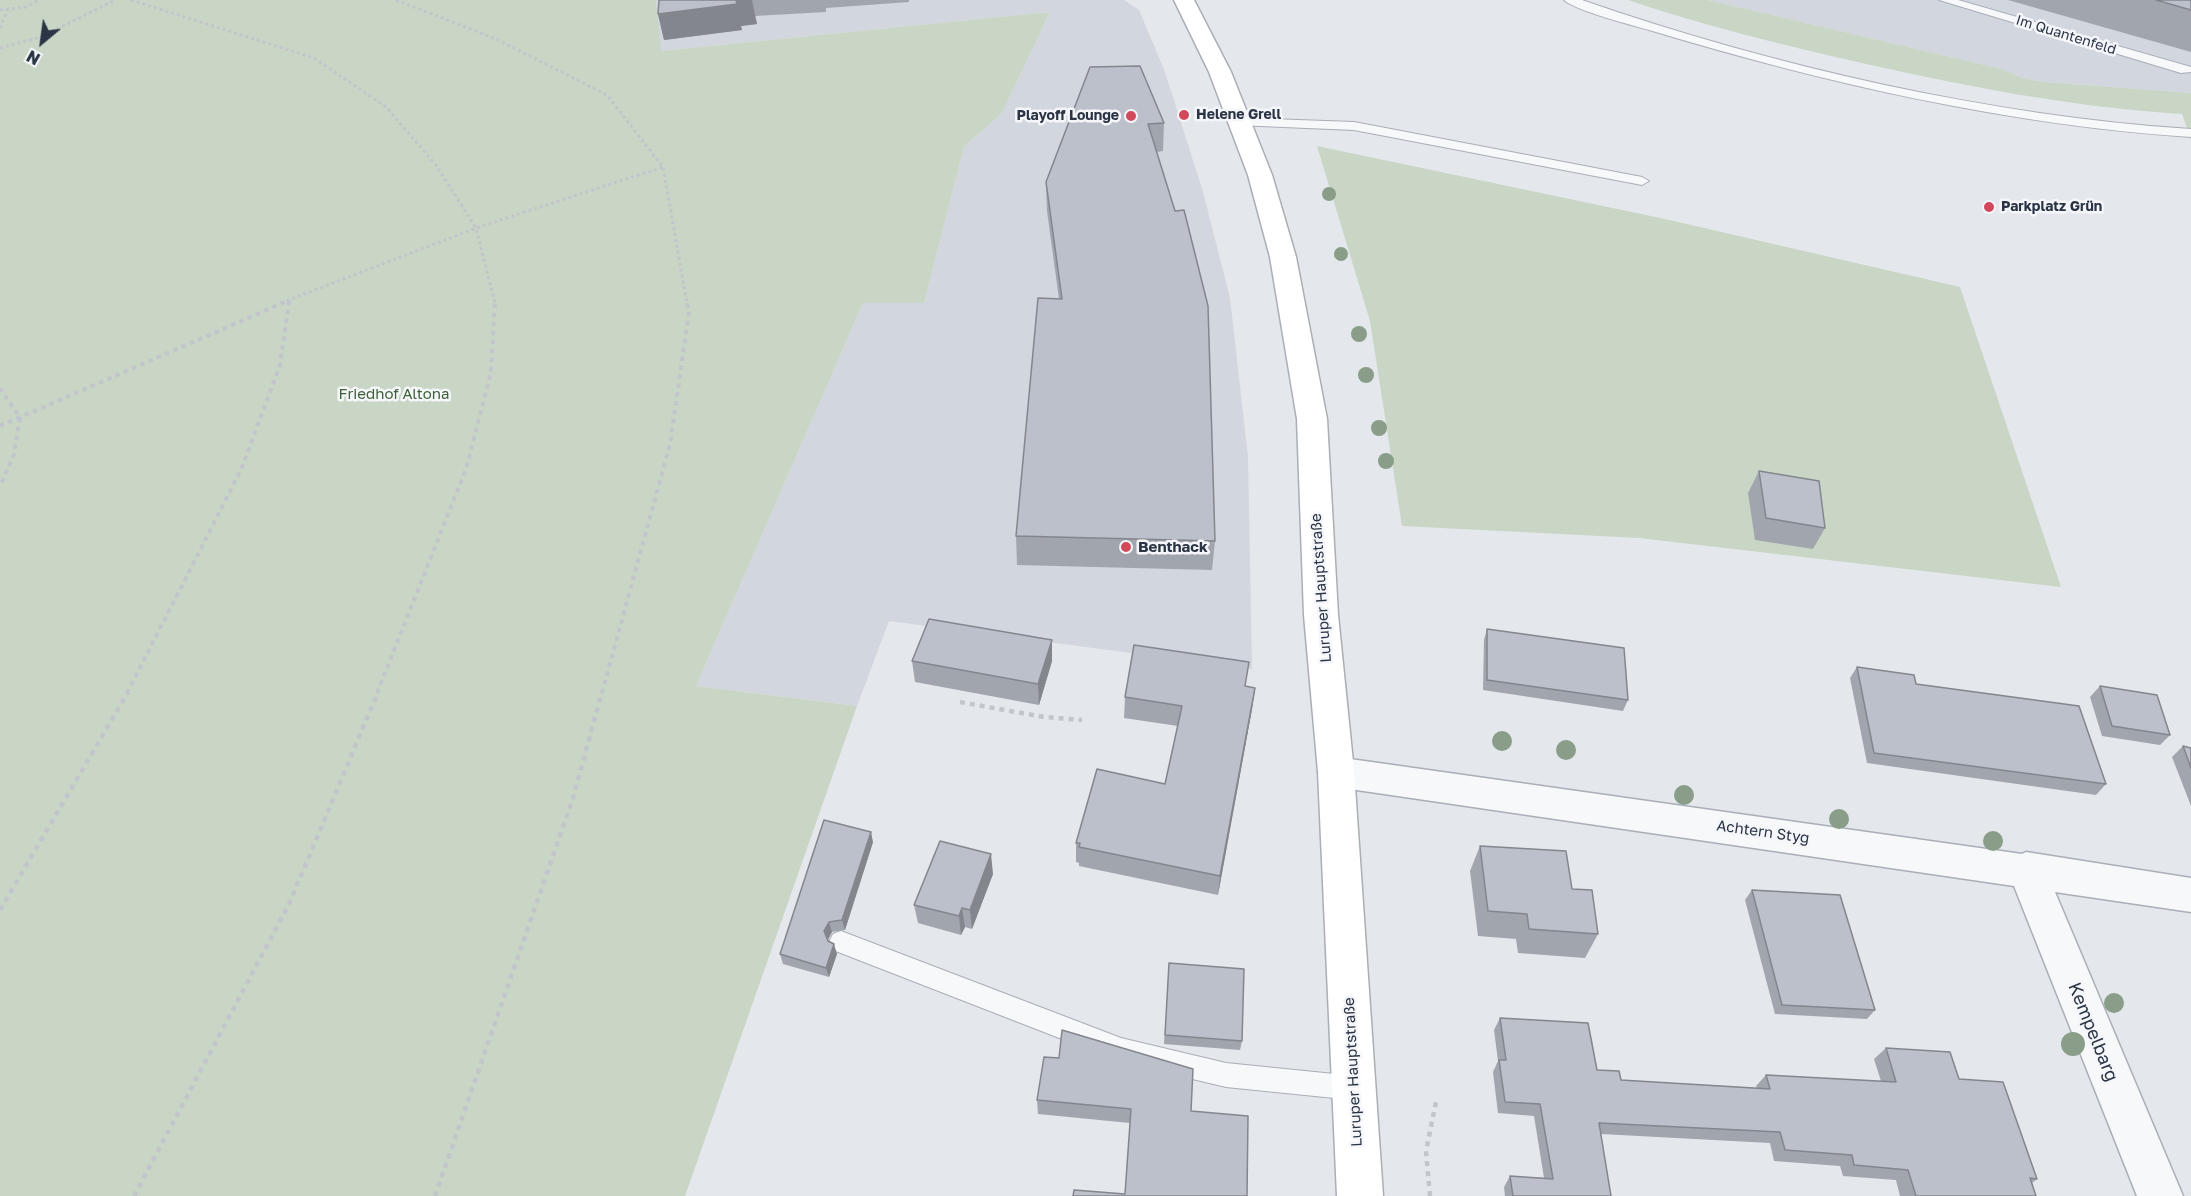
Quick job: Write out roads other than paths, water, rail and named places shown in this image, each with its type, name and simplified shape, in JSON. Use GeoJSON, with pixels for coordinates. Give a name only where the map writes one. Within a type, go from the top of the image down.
{"type":"FeatureCollection","features":[{"type":"Feature","properties":{"kind":"main road","name":"Luruper Hauptstraße"},"geometry":{"type":"LineString","coordinates":[[1184,0],[1205,38],[1241,122],[1260,175],[1283,257],[1312,419],[1321,615],[1336,772],[1360,1196]]}},
{"type":"Feature","properties":{"kind":"street","name":"Achtern Styg"},"geometry":{"type":"LineString","coordinates":[[1336,772],[2026,869],[2191,895]]}},
{"type":"Feature","properties":{"kind":"street","name":"Kempelbarg"},"geometry":{"type":"LineString","coordinates":[[2026,869],[2160,1196]]}},
{"type":"Feature","properties":{"kind":"lane"},"geometry":{"type":"LineString","coordinates":[[1570,0],[1727,49],[1951,101],[2077,122],[2191,133]]}},
{"type":"Feature","properties":{"kind":"lane","name":"Im Quantenfeld"},"geometry":{"type":"LineString","coordinates":[[1945,0],[2186,70]]}},
{"type":"Feature","properties":{"kind":"lane"},"geometry":{"type":"LineString","coordinates":[[1241,122],[1354,126],[1642,181]]}},
{"type":"Feature","properties":{"kind":"lane"},"geometry":{"type":"LineString","coordinates":[[841,942],[1121,1050],[1226,1075],[1354,1088]]}},
{"type":"Feature","properties":{"kind":"place","name":"Helene Grell"},"geometry":{"type":"Point","coordinates":[1184,115]}},
{"type":"Feature","properties":{"kind":"place","name":"Playoff Lounge"},"geometry":{"type":"Point","coordinates":[1131,116]}},
{"type":"Feature","properties":{"kind":"place","name":"Parkplatz Grün"},"geometry":{"type":"Point","coordinates":[1989,207]}},
{"type":"Feature","properties":{"kind":"place","name":"Benthack"},"geometry":{"type":"Point","coordinates":[1126,547]}},
{"type":"Feature","properties":{"kind":"park label","name":"Friedhof Altona"},"geometry":{"type":"Point","coordinates":[394,394]}}]}
